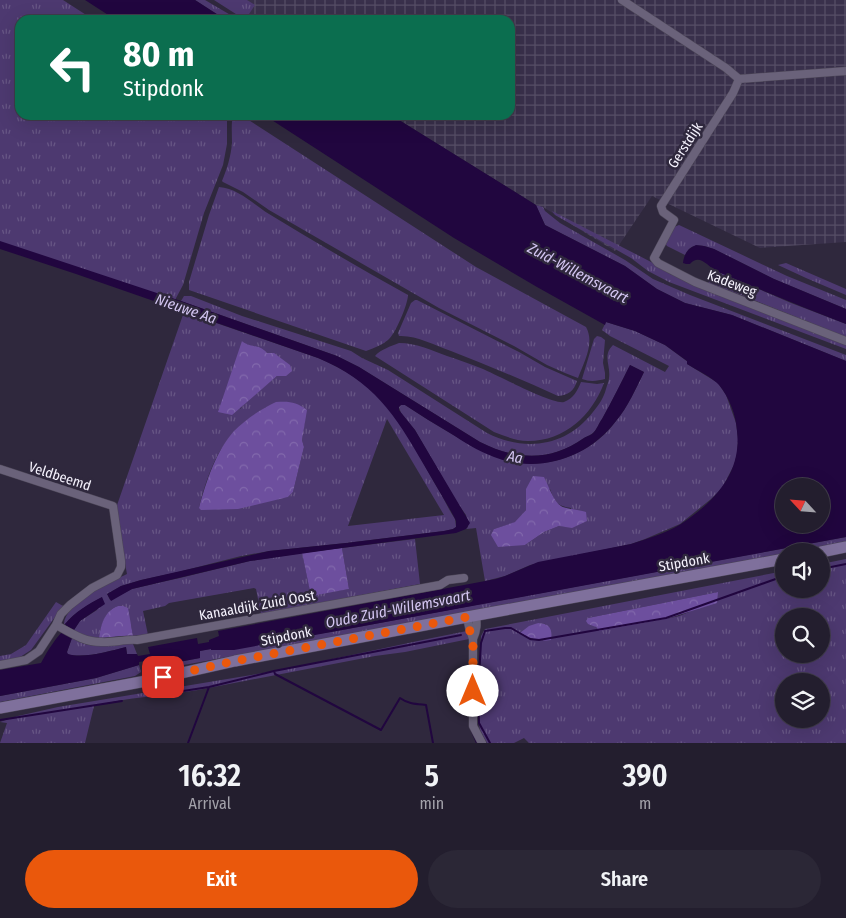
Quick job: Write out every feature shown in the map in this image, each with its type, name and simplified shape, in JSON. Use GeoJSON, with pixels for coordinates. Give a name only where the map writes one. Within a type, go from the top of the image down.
{"type":"FeatureCollection","features":[{"type":"Feature","properties":{"kind":"main road"},"geometry":{"type":"LineString","coordinates":[[830,550],[846,547]]}},
{"type":"Feature","properties":{"kind":"main road","name":"Stipdonk"},"geometry":{"type":"LineString","coordinates":[[0,708],[472,616],[775,561]]}},
{"type":"Feature","properties":{"kind":"street"},"geometry":{"type":"LineString","coordinates":[[622,0],[740,79],[846,71]]}},
{"type":"Feature","properties":{"kind":"street","name":"Gerstdijk"},"geometry":{"type":"LineString","coordinates":[[674,220],[663,212],[661,206],[734,93],[740,79]]}},
{"type":"Feature","properties":{"kind":"street","name":"Kadeweg"},"geometry":{"type":"LineString","coordinates":[[674,220],[654,258],[658,263],[695,282],[846,341]]}},
{"type":"Feature","properties":{"kind":"street","name":"Veldbeemd"},"geometry":{"type":"LineString","coordinates":[[0,469],[113,506],[121,567],[117,575],[92,588],[70,605],[61,614],[56,625]]}},
{"type":"Feature","properties":{"kind":"street","name":"Kanaaldijk Zuid Oost"},"geometry":{"type":"LineString","coordinates":[[56,625],[84,639],[101,642],[137,640],[440,585],[448,580],[464,578]]}},
{"type":"Feature","properties":{"kind":"street"},"geometry":{"type":"LineString","coordinates":[[472,616],[476,631],[473,639],[473,726],[482,743]]}},
{"type":"Feature","properties":{"kind":"street"},"geometry":{"type":"LineString","coordinates":[[0,665],[26,660],[40,651],[56,625]]}},
{"type":"Feature","properties":{"kind":"shaded area"},"geometry":{"type":"Polygon","coordinates":[[[241,0],[846,0],[846,242],[760,248],[652,196],[615,251],[543,207],[536,205],[399,120],[515,120],[515,15],[248,15],[241,0]]]}},
{"type":"Feature","properties":{"kind":"green space"},"geometry":{"type":"Polygon","coordinates":[[[0,0],[63,0],[86,15],[15,15],[15,120],[227,120],[227,144],[223,165],[204,213],[183,285],[175,300],[0,242],[0,0]]]}},
{"type":"Feature","properties":{"kind":"green space"},"geometry":{"type":"Polygon","coordinates":[[[195,0],[205,0],[230,15],[218,15],[195,0]]]}},
{"type":"Feature","properties":{"kind":"green space"},"geometry":{"type":"Polygon","coordinates":[[[214,0],[247,0],[255,5],[248,15],[237,15],[214,0]]]}},
{"type":"Feature","properties":{"kind":"green space"},"geometry":{"type":"Polygon","coordinates":[[[232,120],[249,120],[476,267],[586,327],[589,346],[578,378],[547,365],[439,308],[223,182],[232,143],[232,120]]]}},
{"type":"Feature","properties":{"kind":"green space"},"geometry":{"type":"Polygon","coordinates":[[[219,187],[233,190],[286,224],[408,295],[401,319],[391,337],[375,348],[366,351],[189,290],[189,282],[219,187]]]}},
{"type":"Feature","properties":{"kind":"green space"},"geometry":{"type":"Polygon","coordinates":[[[536,205],[543,207],[545,211],[560,223],[625,260],[653,279],[846,355],[846,361],[732,315],[685,303],[657,289],[625,266],[545,225],[536,205]]]}},
{"type":"Feature","properties":{"kind":"green space"},"geometry":{"type":"Polygon","coordinates":[[[552,211],[655,264],[670,274],[846,343],[846,349],[669,282],[555,215],[552,211]]]}},
{"type":"Feature","properties":{"kind":"green space"},"geometry":{"type":"Polygon","coordinates":[[[679,225],[787,276],[846,300],[846,309],[774,279],[714,249],[694,246],[685,255],[667,246],[665,243],[674,227],[679,225]]]}},
{"type":"Feature","properties":{"kind":"green space"},"geometry":{"type":"Polygon","coordinates":[[[786,263],[846,289],[846,295],[778,265],[786,263]]]}},
{"type":"Feature","properties":{"kind":"green space"},"geometry":{"type":"Polygon","coordinates":[[[715,270],[791,303],[846,324],[846,337],[708,283],[715,270]]]}},
{"type":"Feature","properties":{"kind":"green space"},"geometry":{"type":"Polygon","coordinates":[[[184,296],[191,296],[242,316],[351,351],[388,370],[487,433],[516,443],[530,444],[544,443],[570,433],[593,412],[603,398],[608,382],[607,357],[613,345],[665,372],[669,366],[610,336],[602,330],[606,322],[635,331],[665,345],[688,362],[687,364],[718,383],[726,395],[736,423],[738,439],[734,465],[722,488],[680,524],[631,544],[530,565],[505,576],[485,581],[476,528],[466,529],[468,527],[466,515],[399,407],[405,405],[477,449],[491,455],[519,463],[549,462],[580,452],[605,433],[624,410],[644,372],[630,365],[602,419],[592,434],[571,446],[546,455],[520,455],[493,448],[480,442],[359,367],[337,356],[181,301],[184,296]],[[526,489],[526,510],[516,522],[494,529],[525,545],[544,532],[559,526],[572,527],[571,508],[557,503],[550,489],[526,489]]]}},
{"type":"Feature","properties":{"kind":"green space"},"geometry":{"type":"Polygon","coordinates":[[[415,300],[545,367],[577,381],[574,387],[565,395],[558,396],[425,341],[399,336],[398,333],[411,303],[415,300]]]}},
{"type":"Feature","properties":{"kind":"green space"},"geometry":{"type":"Polygon","coordinates":[[[184,312],[318,358],[346,372],[365,385],[381,400],[408,436],[455,519],[456,527],[444,531],[269,551],[241,556],[141,580],[121,586],[107,594],[110,600],[132,589],[250,561],[302,553],[311,595],[349,589],[342,548],[415,539],[420,584],[261,614],[256,589],[254,588],[169,603],[165,606],[143,611],[148,635],[133,636],[131,625],[118,606],[107,615],[102,624],[99,638],[88,638],[72,630],[80,621],[97,610],[102,597],[82,609],[64,624],[66,616],[80,601],[127,574],[115,511],[184,312]],[[242,341],[240,409],[277,376],[267,353],[242,341]],[[266,407],[238,427],[222,447],[208,477],[199,508],[288,497],[293,492],[304,447],[302,440],[305,419],[266,407]],[[387,419],[348,526],[444,515],[387,419]]]}},
{"type":"Feature","properties":{"kind":"green space"},"geometry":{"type":"Polygon","coordinates":[[[597,336],[605,340],[603,363],[605,379],[585,380],[582,379],[594,339],[597,336]]]}},
{"type":"Feature","properties":{"kind":"green space"},"geometry":{"type":"Polygon","coordinates":[[[242,341],[261,348],[267,353],[274,353],[290,365],[292,371],[286,376],[277,376],[232,415],[218,412],[242,341]]]}},
{"type":"Feature","properties":{"kind":"green space"},"geometry":{"type":"Polygon","coordinates":[[[399,343],[423,347],[470,364],[558,402],[570,399],[577,391],[581,382],[604,383],[592,406],[575,424],[565,431],[541,440],[519,440],[494,432],[375,356],[399,343]]]}},
{"type":"Feature","properties":{"kind":"green space"},"geometry":{"type":"Polygon","coordinates":[[[276,402],[293,403],[307,410],[302,440],[304,447],[293,492],[288,497],[238,509],[201,510],[199,508],[208,477],[228,439],[249,418],[276,402]]]}},
{"type":"Feature","properties":{"kind":"green space"},"geometry":{"type":"Polygon","coordinates":[[[533,476],[544,477],[558,504],[566,508],[586,512],[587,521],[572,528],[559,526],[544,532],[525,545],[498,547],[491,535],[494,529],[515,522],[526,510],[526,489],[533,476]]]}},
{"type":"Feature","properties":{"kind":"green space"},"geometry":{"type":"Polygon","coordinates":[[[846,537],[846,544],[830,547],[830,543],[814,543],[846,537]]]}},
{"type":"Feature","properties":{"kind":"green space"},"geometry":{"type":"Polygon","coordinates":[[[342,548],[349,589],[311,596],[302,553],[342,548]]]}},
{"type":"Feature","properties":{"kind":"green space"},"geometry":{"type":"Polygon","coordinates":[[[775,550],[775,557],[151,671],[144,662],[151,660],[152,667],[200,658],[199,651],[337,631],[775,550]]]}},
{"type":"Feature","properties":{"kind":"green space"},"geometry":{"type":"Polygon","coordinates":[[[846,559],[846,743],[529,743],[524,738],[514,743],[487,743],[480,730],[479,723],[481,636],[485,629],[775,573],[775,598],[830,598],[830,562],[846,559]],[[718,592],[588,618],[599,631],[666,619],[689,612],[718,592]],[[538,623],[521,633],[543,641],[546,624],[538,623]]]}},
{"type":"Feature","properties":{"kind":"green space"},"geometry":{"type":"Polygon","coordinates":[[[718,592],[717,603],[666,619],[599,631],[586,621],[588,618],[718,592]]]}},
{"type":"Feature","properties":{"kind":"green space"},"geometry":{"type":"Polygon","coordinates":[[[56,602],[63,606],[31,650],[17,659],[0,663],[0,656],[11,654],[26,645],[56,602]]]}},
{"type":"Feature","properties":{"kind":"green space"},"geometry":{"type":"Polygon","coordinates":[[[118,606],[128,608],[133,636],[99,638],[106,615],[118,606]]]}},
{"type":"Feature","properties":{"kind":"green space"},"geometry":{"type":"Polygon","coordinates":[[[538,623],[549,627],[551,640],[538,640],[520,633],[529,626],[538,623]]]}},
{"type":"Feature","properties":{"kind":"green space"},"geometry":{"type":"Polygon","coordinates":[[[467,631],[469,639],[405,652],[198,690],[94,706],[85,743],[0,743],[7,723],[0,722],[18,716],[58,707],[281,670],[467,631]]]}},
{"type":"Feature","properties":{"kind":"green space"},"geometry":{"type":"Polygon","coordinates":[[[72,638],[93,646],[129,643],[133,644],[137,654],[127,654],[126,647],[81,656],[67,654],[72,638]]]}},
{"type":"Feature","properties":{"kind":"green space"},"geometry":{"type":"Polygon","coordinates":[[[139,665],[141,672],[135,676],[0,702],[0,696],[96,678],[139,665]]]}},
{"type":"Feature","properties":{"kind":"water"},"geometry":{"type":"Polygon","coordinates":[[[85,0],[195,0],[218,15],[108,15],[85,0]]]}},
{"type":"Feature","properties":{"kind":"water"},"geometry":{"type":"Polygon","coordinates":[[[272,120],[399,120],[536,205],[545,225],[625,266],[657,289],[685,303],[732,315],[846,361],[846,537],[814,543],[775,543],[775,550],[234,650],[211,649],[200,651],[200,658],[152,667],[151,660],[139,662],[139,665],[96,678],[0,696],[0,670],[41,663],[52,644],[67,627],[65,624],[82,609],[102,597],[105,604],[80,621],[72,630],[69,636],[72,638],[68,654],[81,656],[126,647],[127,654],[137,654],[138,656],[150,654],[148,647],[197,638],[198,644],[209,642],[209,640],[219,636],[218,631],[496,579],[538,562],[631,544],[656,536],[681,524],[715,496],[730,473],[735,460],[737,446],[734,413],[726,395],[716,382],[687,364],[687,361],[665,345],[635,331],[606,322],[605,325],[454,238],[272,120]]]}},
{"type":"Feature","properties":{"kind":"water"},"geometry":{"type":"Polygon","coordinates":[[[0,241],[181,301],[337,356],[359,367],[480,442],[493,448],[520,455],[546,455],[571,446],[591,435],[602,419],[630,365],[644,372],[624,410],[604,434],[576,454],[561,460],[544,463],[511,462],[488,455],[405,405],[401,405],[399,410],[415,430],[470,523],[466,529],[456,533],[250,561],[132,589],[111,601],[107,594],[121,586],[141,580],[269,551],[444,531],[456,527],[456,521],[403,430],[381,401],[354,377],[318,358],[0,249],[0,241]]]}},
{"type":"Feature","properties":{"kind":"water"},"geometry":{"type":"Polygon","coordinates":[[[696,245],[714,249],[774,279],[846,309],[846,324],[717,271],[700,260],[693,261],[690,264],[683,263],[687,252],[696,245]]]}},
{"type":"Feature","properties":{"kind":"waterway"},"geometry":{"type":"LineString","coordinates":[[830,567],[846,564]]}},
{"type":"Feature","properties":{"kind":"waterway"},"geometry":{"type":"LineString","coordinates":[[490,743],[479,723],[478,692],[481,643],[485,631],[511,628],[530,639],[539,640],[666,618],[775,579]]}},
{"type":"Feature","properties":{"kind":"waterway"},"geometry":{"type":"LineString","coordinates":[[274,671],[461,635]]}},
{"type":"Feature","properties":{"kind":"waterway"},"geometry":{"type":"LineString","coordinates":[[157,695],[209,687],[274,671],[275,674],[381,730],[400,698],[409,703],[426,705],[433,743]]}},
{"type":"Feature","properties":{"kind":"waterway"},"geometry":{"type":"LineString","coordinates":[[188,743],[209,687]]}},
{"type":"Feature","properties":{"kind":"waterway"},"geometry":{"type":"LineString","coordinates":[[0,720],[122,701]]}},
{"type":"Feature","properties":{"kind":"waterway"},"geometry":{"type":"LineString","coordinates":[[471,729],[477,743]]}},
{"type":"Feature","properties":{"kind":"route"},"geometry":{"type":"LineString","coordinates":[[163,677],[235,661],[467,617],[473,639],[473,691]]}},
{"type":"Feature","properties":{"kind":"water label","name":"Zuid-Willemsvaart"},"geometry":{"type":"Point","coordinates":[578,273]}},
{"type":"Feature","properties":{"kind":"water label","name":"Nieuwe Aa"},"geometry":{"type":"Point","coordinates":[186,309]}},
{"type":"Feature","properties":{"kind":"water label","name":"Aa"},"geometry":{"type":"Point","coordinates":[515,457]}},
{"type":"Feature","properties":{"kind":"water label","name":"Oude Zuid-Willemsvaart"},"geometry":{"type":"Point","coordinates":[398,609]}}]}
